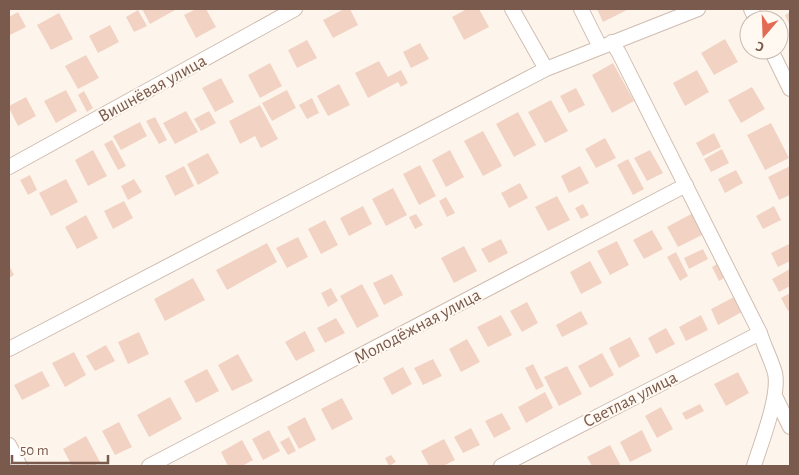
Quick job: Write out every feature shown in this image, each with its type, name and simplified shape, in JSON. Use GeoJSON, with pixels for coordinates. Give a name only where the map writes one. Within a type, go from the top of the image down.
{"type":"FeatureCollection","features":[{"type":"Feature","properties":{"kind":"street","name":"Вишнёвая улица"},"geometry":{"type":"LineString","coordinates":[[9,167],[295,9]]}},
{"type":"Feature","properties":{"kind":"street"},"geometry":{"type":"LineString","coordinates":[[512,9],[546,69]]}},
{"type":"Feature","properties":{"kind":"street"},"geometry":{"type":"LineString","coordinates":[[580,9],[610,47],[686,185],[760,333],[775,374],[775,396],[754,466]]}},
{"type":"Feature","properties":{"kind":"street"},"geometry":{"type":"LineString","coordinates":[[9,349],[546,69],[610,47],[698,9]]}},
{"type":"Feature","properties":{"kind":"street"},"geometry":{"type":"LineString","coordinates":[[776,60],[790,89]]}},
{"type":"Feature","properties":{"kind":"street","name":"Молодёжная улица"},"geometry":{"type":"LineString","coordinates":[[149,466],[686,185]]}},
{"type":"Feature","properties":{"kind":"street","name":"Светлая улица"},"geometry":{"type":"LineString","coordinates":[[501,466],[760,333]]}},
{"type":"Feature","properties":{"kind":"street"},"geometry":{"type":"LineString","coordinates":[[775,396],[790,427]]}},
{"type":"Feature","properties":{"kind":"street"},"geometry":{"type":"LineString","coordinates":[[9,445],[20,466]]}},
{"type":"Feature","properties":{"kind":"building"},"geometry":{"type":"Polygon","coordinates":[[[142,9],[174,9],[175,10],[150,24],[142,9]]]}},
{"type":"Feature","properties":{"kind":"building"},"geometry":{"type":"Polygon","coordinates":[[[196,9],[206,9],[216,27],[196,38],[184,15],[196,9]]]}},
{"type":"Feature","properties":{"kind":"building"},"geometry":{"type":"Polygon","coordinates":[[[344,9],[350,9],[358,25],[333,38],[323,20],[344,9]]]}},
{"type":"Feature","properties":{"kind":"building"},"geometry":{"type":"Polygon","coordinates":[[[467,9],[479,9],[489,27],[464,40],[452,17],[467,9]]]}},
{"type":"Feature","properties":{"kind":"building"},"geometry":{"type":"Polygon","coordinates":[[[597,9],[629,9],[603,22],[597,9]]]}},
{"type":"Feature","properties":{"kind":"building"},"geometry":{"type":"Polygon","coordinates":[[[138,10],[147,26],[134,32],[126,17],[138,10]]]}},
{"type":"Feature","properties":{"kind":"building"},"geometry":{"type":"Polygon","coordinates":[[[18,12],[26,27],[10,35],[9,17],[18,12]]]}},
{"type":"Feature","properties":{"kind":"building"},"geometry":{"type":"Polygon","coordinates":[[[59,13],[73,39],[51,50],[37,25],[59,13]]]}},
{"type":"Feature","properties":{"kind":"building"},"geometry":{"type":"Polygon","coordinates":[[[110,25],[119,42],[98,53],[89,36],[110,25]]]}},
{"type":"Feature","properties":{"kind":"building"},"geometry":{"type":"Polygon","coordinates":[[[725,39],[738,62],[714,75],[701,53],[725,39]]]}},
{"type":"Feature","properties":{"kind":"building"},"geometry":{"type":"Polygon","coordinates":[[[307,40],[317,58],[297,68],[288,50],[307,40]]]}},
{"type":"Feature","properties":{"kind":"building"},"geometry":{"type":"Polygon","coordinates":[[[420,43],[429,59],[411,68],[403,52],[420,43]]]}},
{"type":"Feature","properties":{"kind":"building"},"geometry":{"type":"Polygon","coordinates":[[[86,55],[99,78],[78,89],[65,66],[86,55]]]}},
{"type":"Feature","properties":{"kind":"building"},"geometry":{"type":"Polygon","coordinates":[[[379,61],[388,77],[401,70],[408,83],[401,87],[398,82],[368,98],[355,73],[379,61]]]}},
{"type":"Feature","properties":{"kind":"building"},"geometry":{"type":"Polygon","coordinates":[[[270,63],[282,86],[260,98],[248,75],[270,63]]]}},
{"type":"Feature","properties":{"kind":"building"},"geometry":{"type":"Polygon","coordinates":[[[613,63],[634,101],[612,113],[592,75],[613,63]]]}},
{"type":"Feature","properties":{"kind":"building"},"geometry":{"type":"Polygon","coordinates":[[[697,70],[709,92],[685,106],[673,83],[697,70]]]}},
{"type":"Feature","properties":{"kind":"building"},"geometry":{"type":"Polygon","coordinates":[[[221,78],[234,102],[215,112],[202,88],[221,78]]]}},
{"type":"Feature","properties":{"kind":"building"},"geometry":{"type":"Polygon","coordinates":[[[339,84],[350,105],[328,116],[317,96],[339,84]]]}},
{"type":"Feature","properties":{"kind":"building"},"geometry":{"type":"Polygon","coordinates":[[[752,87],[765,109],[741,123],[728,100],[752,87]]]}},
{"type":"Feature","properties":{"kind":"building"},"geometry":{"type":"Polygon","coordinates":[[[576,88],[585,105],[569,113],[560,96],[576,88]]]}},
{"type":"Feature","properties":{"kind":"building"},"geometry":{"type":"Polygon","coordinates":[[[66,90],[77,111],[56,123],[44,101],[66,90]]]}},
{"type":"Feature","properties":{"kind":"building"},"geometry":{"type":"Polygon","coordinates":[[[287,90],[296,108],[272,121],[262,103],[287,90]]]}},
{"type":"Feature","properties":{"kind":"building"},"geometry":{"type":"Polygon","coordinates":[[[84,91],[93,108],[87,112],[78,95],[84,91]]]}},
{"type":"Feature","properties":{"kind":"building"},"geometry":{"type":"Polygon","coordinates":[[[26,97],[36,116],[18,126],[9,106],[26,97]]]}},
{"type":"Feature","properties":{"kind":"building"},"geometry":{"type":"Polygon","coordinates":[[[312,98],[319,113],[307,119],[299,105],[312,98]]]}},
{"type":"Feature","properties":{"kind":"building"},"geometry":{"type":"Polygon","coordinates":[[[551,100],[568,131],[545,143],[528,112],[551,100]]]}},
{"type":"Feature","properties":{"kind":"building"},"geometry":{"type":"Polygon","coordinates":[[[260,105],[278,139],[261,148],[255,136],[240,144],[229,121],[260,105]]]}},
{"type":"Feature","properties":{"kind":"building"},"geometry":{"type":"Polygon","coordinates":[[[186,111],[198,132],[175,144],[163,123],[186,111]]]}},
{"type":"Feature","properties":{"kind":"building"},"geometry":{"type":"Polygon","coordinates":[[[209,111],[216,123],[201,131],[194,119],[209,111]]]}},
{"type":"Feature","properties":{"kind":"building"},"geometry":{"type":"Polygon","coordinates":[[[518,112],[536,145],[514,157],[496,124],[518,112]]]}},
{"type":"Feature","properties":{"kind":"building"},"geometry":{"type":"Polygon","coordinates":[[[155,117],[167,140],[159,144],[146,121],[155,117]]]}},
{"type":"Feature","properties":{"kind":"building"},"geometry":{"type":"Polygon","coordinates":[[[140,122],[147,136],[121,150],[113,136],[140,122]]]}},
{"type":"Feature","properties":{"kind":"building"},"geometry":{"type":"Polygon","coordinates":[[[771,123],[789,158],[765,170],[747,135],[771,123]]]}},
{"type":"Feature","properties":{"kind":"building"},"geometry":{"type":"Polygon","coordinates":[[[483,131],[502,166],[483,176],[464,141],[483,131]]]}},
{"type":"Feature","properties":{"kind":"building"},"geometry":{"type":"Polygon","coordinates":[[[714,133],[721,147],[703,156],[696,143],[714,133]]]}},
{"type":"Feature","properties":{"kind":"building"},"geometry":{"type":"Polygon","coordinates":[[[605,138],[616,158],[596,168],[585,149],[605,138]]]}},
{"type":"Feature","properties":{"kind":"building"},"geometry":{"type":"Polygon","coordinates":[[[112,140],[126,166],[118,170],[104,144],[112,140]]]}},
{"type":"Feature","properties":{"kind":"building"},"geometry":{"type":"Polygon","coordinates":[[[722,149],[729,163],[711,172],[704,159],[722,149]]]}},
{"type":"Feature","properties":{"kind":"building"},"geometry":{"type":"Polygon","coordinates":[[[93,150],[107,176],[88,186],[75,160],[93,150]]]}},
{"type":"Feature","properties":{"kind":"building"},"geometry":{"type":"Polygon","coordinates":[[[450,150],[464,177],[446,187],[432,160],[450,150]]]}},
{"type":"Feature","properties":{"kind":"building"},"geometry":{"type":"Polygon","coordinates":[[[650,150],[663,173],[647,181],[634,158],[650,150]]]}},
{"type":"Feature","properties":{"kind":"building"},"geometry":{"type":"Polygon","coordinates":[[[208,153],[219,173],[198,185],[187,164],[208,153]]]}},
{"type":"Feature","properties":{"kind":"building"},"geometry":{"type":"Polygon","coordinates":[[[628,159],[644,189],[633,195],[617,165],[628,159]]]}},
{"type":"Feature","properties":{"kind":"building"},"geometry":{"type":"Polygon","coordinates":[[[420,165],[436,196],[419,205],[403,174],[420,165]]]}},
{"type":"Feature","properties":{"kind":"building"},"geometry":{"type":"Polygon","coordinates":[[[184,166],[194,186],[175,196],[165,176],[184,166]]]}},
{"type":"Feature","properties":{"kind":"building"},"geometry":{"type":"Polygon","coordinates":[[[580,166],[589,183],[569,193],[561,176],[580,166]]]}},
{"type":"Feature","properties":{"kind":"building"},"geometry":{"type":"Polygon","coordinates":[[[790,166],[790,195],[779,200],[768,177],[790,166]]]}},
{"type":"Feature","properties":{"kind":"building"},"geometry":{"type":"Polygon","coordinates":[[[736,170],[743,183],[725,193],[718,179],[736,170]]]}},
{"type":"Feature","properties":{"kind":"building"},"geometry":{"type":"Polygon","coordinates":[[[30,175],[37,190],[28,195],[20,180],[30,175]]]}},
{"type":"Feature","properties":{"kind":"building"},"geometry":{"type":"Polygon","coordinates":[[[66,179],[78,202],[51,216],[39,193],[66,179]]]}},
{"type":"Feature","properties":{"kind":"building"},"geometry":{"type":"Polygon","coordinates":[[[134,179],[142,192],[128,200],[121,186],[134,179]]]}},
{"type":"Feature","properties":{"kind":"building"},"geometry":{"type":"Polygon","coordinates":[[[520,183],[528,198],[509,208],[501,193],[520,183]]]}},
{"type":"Feature","properties":{"kind":"building"},"geometry":{"type":"Polygon","coordinates":[[[393,188],[407,215],[386,226],[372,199],[393,188]]]}},
{"type":"Feature","properties":{"kind":"building"},"geometry":{"type":"Polygon","coordinates":[[[557,196],[570,220],[548,231],[535,207],[557,196]]]}},
{"type":"Feature","properties":{"kind":"building"},"geometry":{"type":"Polygon","coordinates":[[[446,197],[455,213],[447,217],[439,201],[446,197]]]}},
{"type":"Feature","properties":{"kind":"building"},"geometry":{"type":"Polygon","coordinates":[[[124,201],[133,218],[113,229],[104,211],[124,201]]]}},
{"type":"Feature","properties":{"kind":"building"},"geometry":{"type":"Polygon","coordinates":[[[583,204],[589,215],[581,219],[575,208],[583,204]]]}},
{"type":"Feature","properties":{"kind":"building"},"geometry":{"type":"Polygon","coordinates":[[[363,206],[372,224],[349,236],[340,218],[363,206]]]}},
{"type":"Feature","properties":{"kind":"building"},"geometry":{"type":"Polygon","coordinates":[[[774,206],[781,220],[763,229],[756,216],[774,206]]]}},
{"type":"Feature","properties":{"kind":"building"},"geometry":{"type":"Polygon","coordinates":[[[693,213],[704,234],[678,247],[667,227],[693,213]]]}},
{"type":"Feature","properties":{"kind":"building"},"geometry":{"type":"Polygon","coordinates":[[[416,214],[423,225],[415,229],[409,217],[416,214]]]}},
{"type":"Feature","properties":{"kind":"building"},"geometry":{"type":"Polygon","coordinates":[[[86,215],[98,238],[77,249],[65,227],[86,215]]]}},
{"type":"Feature","properties":{"kind":"building"},"geometry":{"type":"Polygon","coordinates":[[[325,220],[338,245],[321,254],[308,229],[325,220]]]}},
{"type":"Feature","properties":{"kind":"building"},"geometry":{"type":"Polygon","coordinates":[[[652,230],[663,249],[644,259],[633,240],[652,230]]]}},
{"type":"Feature","properties":{"kind":"building"},"geometry":{"type":"Polygon","coordinates":[[[298,237],[308,257],[287,268],[276,248],[298,237]]]}},
{"type":"Feature","properties":{"kind":"building"},"geometry":{"type":"Polygon","coordinates":[[[501,239],[508,253],[489,263],[481,249],[501,239]]]}},
{"type":"Feature","properties":{"kind":"building"},"geometry":{"type":"Polygon","coordinates":[[[617,241],[629,265],[610,275],[597,251],[617,241]]]}},
{"type":"Feature","properties":{"kind":"building"},"geometry":{"type":"Polygon","coordinates":[[[267,243],[277,262],[227,290],[216,270],[267,243]]]}},
{"type":"Feature","properties":{"kind":"building"},"geometry":{"type":"Polygon","coordinates":[[[789,244],[790,261],[778,267],[771,253],[789,244]]]}},
{"type":"Feature","properties":{"kind":"building"},"geometry":{"type":"Polygon","coordinates":[[[464,246],[477,271],[454,283],[441,258],[464,246]]]}},
{"type":"Feature","properties":{"kind":"building"},"geometry":{"type":"Polygon","coordinates":[[[703,249],[708,259],[689,269],[684,258],[703,249]]]}},
{"type":"Feature","properties":{"kind":"building"},"geometry":{"type":"Polygon","coordinates":[[[676,252],[688,276],[680,281],[667,257],[676,252]]]}},
{"type":"Feature","properties":{"kind":"building"},"geometry":{"type":"Polygon","coordinates":[[[590,261],[602,283],[581,294],[570,272],[590,261]]]}},
{"type":"Feature","properties":{"kind":"building"},"geometry":{"type":"Polygon","coordinates":[[[717,264],[724,278],[719,281],[712,267],[717,264]]]}},
{"type":"Feature","properties":{"kind":"building"},"geometry":{"type":"Polygon","coordinates":[[[9,265],[14,275],[9,278],[9,265]]]}},
{"type":"Feature","properties":{"kind":"building"},"geometry":{"type":"Polygon","coordinates":[[[790,269],[790,286],[779,292],[772,279],[790,269]]]}},
{"type":"Feature","properties":{"kind":"building"},"geometry":{"type":"Polygon","coordinates":[[[392,274],[403,295],[384,305],[373,283],[392,274]]]}},
{"type":"Feature","properties":{"kind":"building"},"geometry":{"type":"Polygon","coordinates":[[[193,278],[205,300],[165,321],[154,299],[193,278]]]}},
{"type":"Feature","properties":{"kind":"building"},"geometry":{"type":"Polygon","coordinates":[[[362,284],[379,316],[357,328],[340,296],[362,284]]]}},
{"type":"Feature","properties":{"kind":"building"},"geometry":{"type":"Polygon","coordinates":[[[331,288],[338,301],[328,307],[321,293],[331,288]]]}},
{"type":"Feature","properties":{"kind":"building"},"geometry":{"type":"Polygon","coordinates":[[[790,293],[790,310],[788,311],[781,298],[790,293]]]}},
{"type":"Feature","properties":{"kind":"building"},"geometry":{"type":"Polygon","coordinates":[[[734,297],[742,312],[718,325],[711,309],[734,297]]]}},
{"type":"Feature","properties":{"kind":"building"},"geometry":{"type":"Polygon","coordinates":[[[527,302],[538,323],[522,332],[510,311],[527,302]]]}},
{"type":"Feature","properties":{"kind":"building"},"geometry":{"type":"Polygon","coordinates":[[[581,311],[588,324],[562,337],[556,325],[581,311]]]}},
{"type":"Feature","properties":{"kind":"building"},"geometry":{"type":"Polygon","coordinates":[[[501,315],[512,335],[488,347],[477,327],[501,315]]]}},
{"type":"Feature","properties":{"kind":"building"},"geometry":{"type":"Polygon","coordinates":[[[701,315],[708,330],[686,341],[679,327],[701,315]]]}},
{"type":"Feature","properties":{"kind":"building"},"geometry":{"type":"Polygon","coordinates":[[[336,318],[345,333],[325,343],[317,328],[336,318]]]}},
{"type":"Feature","properties":{"kind":"building"},"geometry":{"type":"Polygon","coordinates":[[[666,328],[675,344],[656,354],[648,338],[666,328]]]}},
{"type":"Feature","properties":{"kind":"building"},"geometry":{"type":"Polygon","coordinates":[[[305,331],[315,351],[296,361],[285,342],[305,331]]]}},
{"type":"Feature","properties":{"kind":"building"},"geometry":{"type":"Polygon","coordinates":[[[139,332],[149,354],[128,364],[118,342],[139,332]]]}},
{"type":"Feature","properties":{"kind":"building"},"geometry":{"type":"Polygon","coordinates":[[[630,337],[640,356],[619,368],[609,348],[630,337]]]}},
{"type":"Feature","properties":{"kind":"building"},"geometry":{"type":"Polygon","coordinates":[[[467,339],[480,362],[461,372],[449,349],[467,339]]]}},
{"type":"Feature","properties":{"kind":"building"},"geometry":{"type":"Polygon","coordinates":[[[106,345],[115,361],[95,371],[86,356],[106,345]]]}},
{"type":"Feature","properties":{"kind":"building"},"geometry":{"type":"Polygon","coordinates":[[[74,352],[86,375],[65,387],[52,363],[74,352]]]}},
{"type":"Feature","properties":{"kind":"building"},"geometry":{"type":"Polygon","coordinates":[[[602,353],[614,375],[590,388],[578,366],[602,353]]]}},
{"type":"Feature","properties":{"kind":"building"},"geometry":{"type":"Polygon","coordinates":[[[238,354],[253,381],[232,391],[218,365],[238,354]]]}},
{"type":"Feature","properties":{"kind":"building"},"geometry":{"type":"Polygon","coordinates":[[[433,359],[442,376],[423,385],[414,368],[433,359]]]}},
{"type":"Feature","properties":{"kind":"building"},"geometry":{"type":"Polygon","coordinates":[[[533,364],[544,386],[536,390],[525,368],[533,364]]]}},
{"type":"Feature","properties":{"kind":"building"},"geometry":{"type":"Polygon","coordinates":[[[567,366],[582,394],[559,406],[544,377],[567,366]]]}},
{"type":"Feature","properties":{"kind":"building"},"geometry":{"type":"Polygon","coordinates":[[[403,367],[412,384],[392,395],[383,378],[403,367]]]}},
{"type":"Feature","properties":{"kind":"building"},"geometry":{"type":"Polygon","coordinates":[[[207,369],[219,391],[196,403],[184,381],[207,369]]]}},
{"type":"Feature","properties":{"kind":"building"},"geometry":{"type":"Polygon","coordinates":[[[42,371],[50,386],[22,400],[14,385],[42,371]]]}},
{"type":"Feature","properties":{"kind":"building"},"geometry":{"type":"Polygon","coordinates":[[[738,372],[749,393],[726,406],[714,384],[738,372]]]}},
{"type":"Feature","properties":{"kind":"building"},"geometry":{"type":"Polygon","coordinates":[[[545,392],[553,408],[526,423],[518,407],[545,392]]]}},
{"type":"Feature","properties":{"kind":"building"},"geometry":{"type":"Polygon","coordinates":[[[170,397],[182,419],[149,437],[137,415],[170,397]]]}},
{"type":"Feature","properties":{"kind":"building"},"geometry":{"type":"Polygon","coordinates":[[[342,398],[353,419],[332,430],[321,409],[342,398]]]}},
{"type":"Feature","properties":{"kind":"building"},"geometry":{"type":"Polygon","coordinates":[[[700,404],[704,411],[686,420],[682,413],[700,404]]]}},
{"type":"Feature","properties":{"kind":"building"},"geometry":{"type":"Polygon","coordinates":[[[661,407],[673,429],[657,438],[645,416],[661,407]]]}},
{"type":"Feature","properties":{"kind":"building"},"geometry":{"type":"Polygon","coordinates":[[[502,413],[511,429],[494,438],[485,421],[502,413]]]}},
{"type":"Feature","properties":{"kind":"building"},"geometry":{"type":"Polygon","coordinates":[[[305,417],[316,440],[299,449],[287,427],[305,417]]]}},
{"type":"Feature","properties":{"kind":"building"},"geometry":{"type":"Polygon","coordinates":[[[119,422],[132,447],[115,455],[102,431],[119,422]]]}},
{"type":"Feature","properties":{"kind":"building"},"geometry":{"type":"Polygon","coordinates":[[[471,428],[480,445],[463,453],[454,437],[471,428]]]}},
{"type":"Feature","properties":{"kind":"building"},"geometry":{"type":"Polygon","coordinates":[[[269,430],[280,451],[263,460],[252,439],[269,430]]]}},
{"type":"Feature","properties":{"kind":"building"},"geometry":{"type":"Polygon","coordinates":[[[642,430],[652,451],[630,462],[620,442],[642,430]]]}},
{"type":"Feature","properties":{"kind":"building"},"geometry":{"type":"Polygon","coordinates":[[[86,436],[100,462],[93,466],[72,466],[63,449],[86,436]]]}},
{"type":"Feature","properties":{"kind":"building"},"geometry":{"type":"Polygon","coordinates":[[[289,437],[296,451],[288,455],[280,442],[289,437]]]}},
{"type":"Feature","properties":{"kind":"building"},"geometry":{"type":"Polygon","coordinates":[[[444,439],[455,460],[443,466],[429,466],[421,451],[444,439]]]}},
{"type":"Feature","properties":{"kind":"building"},"geometry":{"type":"Polygon","coordinates":[[[242,440],[253,460],[242,466],[228,466],[221,452],[242,440]]]}},
{"type":"Feature","properties":{"kind":"building"},"geometry":{"type":"Polygon","coordinates":[[[610,445],[621,466],[592,466],[587,457],[610,445]]]}},
{"type":"Feature","properties":{"kind":"building"},"geometry":{"type":"Polygon","coordinates":[[[391,455],[396,462],[389,466],[385,458],[391,455]]]}}]}
